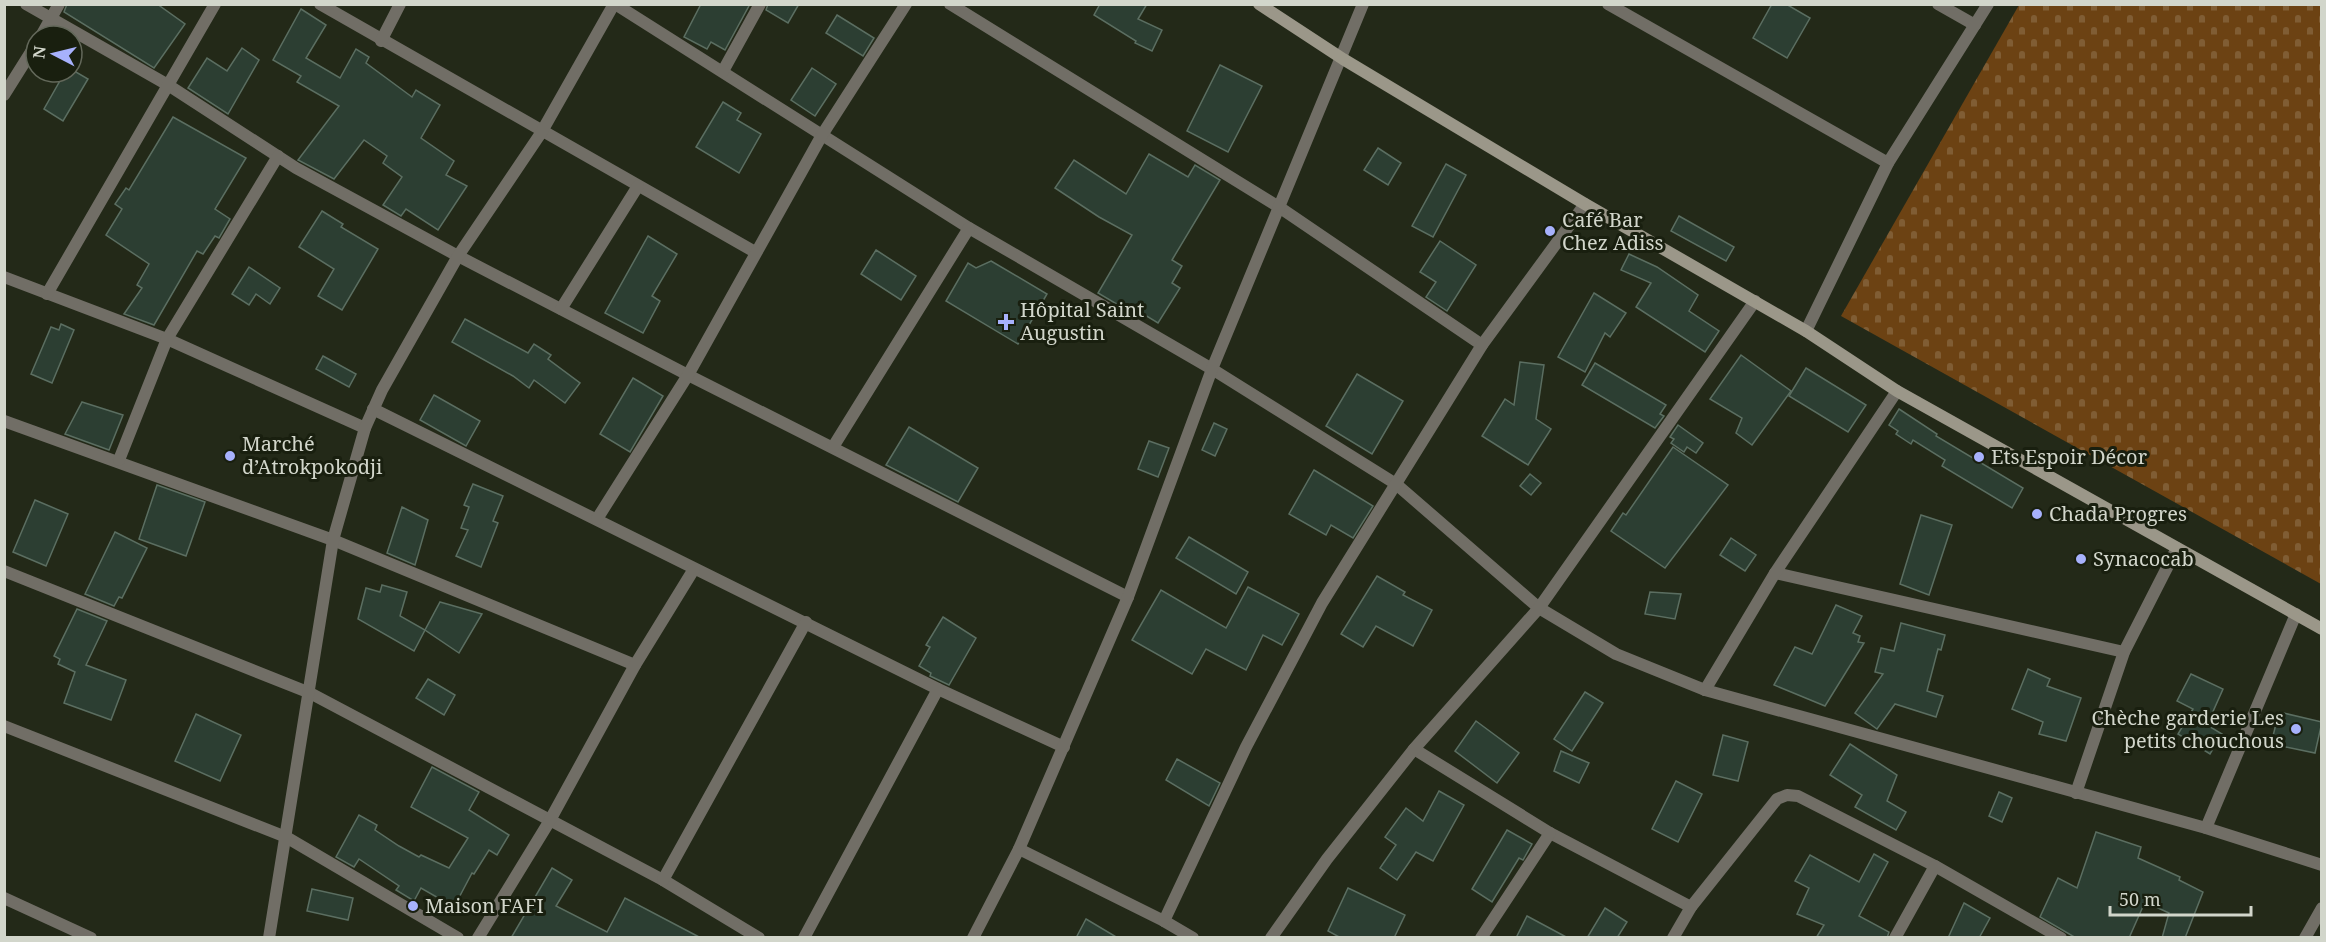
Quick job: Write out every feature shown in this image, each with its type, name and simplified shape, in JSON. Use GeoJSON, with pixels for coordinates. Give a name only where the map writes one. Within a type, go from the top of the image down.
{"type":"FeatureCollection","features":[{"type":"Feature","properties":{"kind":"main road"},"geometry":{"type":"LineString","coordinates":[[1259,4],[1343,59],[1585,204],[1806,331],[1897,391],[2322,629]]}},
{"type":"Feature","properties":{"kind":"street"},"geometry":{"type":"LineString","coordinates":[[26,4],[168,85],[278,156],[458,256],[1128,597]]}},
{"type":"Feature","properties":{"kind":"street"},"geometry":{"type":"LineString","coordinates":[[48,24],[60,4]]}},
{"type":"Feature","properties":{"kind":"street"},"geometry":{"type":"LineString","coordinates":[[47,294],[215,4]]}},
{"type":"Feature","properties":{"kind":"street"},"geometry":{"type":"LineString","coordinates":[[320,4],[542,133],[755,252]]}},
{"type":"Feature","properties":{"kind":"street"},"geometry":{"type":"LineString","coordinates":[[381,41],[400,4]]}},
{"type":"Feature","properties":{"kind":"street"},"geometry":{"type":"LineString","coordinates":[[269,938],[333,540],[365,428],[373,409],[458,256],[542,133],[614,4],[969,228],[1212,369],[1396,484],[1539,608],[1609,650],[1705,690],[2206,828],[2322,865]]}},
{"type":"Feature","properties":{"kind":"street"},"geometry":{"type":"LineString","coordinates":[[723,71],[760,4]]}},
{"type":"Feature","properties":{"kind":"street"},"geometry":{"type":"LineString","coordinates":[[597,519],[688,375],[822,135],[906,4]]}},
{"type":"Feature","properties":{"kind":"street"},"geometry":{"type":"LineString","coordinates":[[950,4],[1279,207],[1482,345]]}},
{"type":"Feature","properties":{"kind":"street"},"geometry":{"type":"LineString","coordinates":[[973,938],[1019,849],[1128,597],[1212,369],[1343,59],[1363,4]]}},
{"type":"Feature","properties":{"kind":"street"},"geometry":{"type":"LineString","coordinates":[[1608,4],[1888,163]]}},
{"type":"Feature","properties":{"kind":"street"},"geometry":{"type":"LineString","coordinates":[[1938,4],[1975,25]]}},
{"type":"Feature","properties":{"kind":"street"},"geometry":{"type":"LineString","coordinates":[[1806,331],[1888,163],[1988,4]]}},
{"type":"Feature","properties":{"kind":"street"},"geometry":{"type":"LineString","coordinates":[[4,95],[24,63]]}},
{"type":"Feature","properties":{"kind":"street"},"geometry":{"type":"LineString","coordinates":[[119,460],[167,339],[278,156]]}},
{"type":"Feature","properties":{"kind":"street"},"geometry":{"type":"LineString","coordinates":[[561,309],[638,186]]}},
{"type":"Feature","properties":{"kind":"street"},"geometry":{"type":"LineString","coordinates":[[1164,921],[1251,737],[1323,603],[1482,345],[1585,204]]}},
{"type":"Feature","properties":{"kind":"street"},"geometry":{"type":"LineString","coordinates":[[833,447],[969,228]]}},
{"type":"Feature","properties":{"kind":"street"},"geometry":{"type":"LineString","coordinates":[[4,277],[167,339],[365,428]]}},
{"type":"Feature","properties":{"kind":"street"},"geometry":{"type":"LineString","coordinates":[[1271,938],[1327,859],[1414,749],[1539,608],[1755,301]]}},
{"type":"Feature","properties":{"kind":"street"},"geometry":{"type":"LineString","coordinates":[[1705,690],[1775,573],[1897,391]]}},
{"type":"Feature","properties":{"kind":"street"},"geometry":{"type":"LineString","coordinates":[[373,409],[938,689],[1064,747]]}},
{"type":"Feature","properties":{"kind":"street"},"geometry":{"type":"LineString","coordinates":[[4,420],[119,460],[333,540],[635,665]]}},
{"type":"Feature","properties":{"kind":"street"},"geometry":{"type":"LineString","coordinates":[[2076,794],[2124,652],[2177,548]]}},
{"type":"Feature","properties":{"kind":"street"},"geometry":{"type":"LineString","coordinates":[[478,938],[549,822],[635,665],[694,569]]}},
{"type":"Feature","properties":{"kind":"street"},"geometry":{"type":"LineString","coordinates":[[4,571],[310,693],[549,822],[663,880],[759,938]]}},
{"type":"Feature","properties":{"kind":"street"},"geometry":{"type":"LineString","coordinates":[[1775,573],[2124,652]]}},
{"type":"Feature","properties":{"kind":"street"},"geometry":{"type":"LineString","coordinates":[[2206,828],[2296,615]]}},
{"type":"Feature","properties":{"kind":"street"},"geometry":{"type":"LineString","coordinates":[[663,880],[806,622]]}},
{"type":"Feature","properties":{"kind":"street"},"geometry":{"type":"LineString","coordinates":[[804,938],[938,689]]}},
{"type":"Feature","properties":{"kind":"street"},"geometry":{"type":"LineString","coordinates":[[4,726],[286,837],[458,938]]}},
{"type":"Feature","properties":{"kind":"street"},"geometry":{"type":"LineString","coordinates":[[1414,749],[1550,833],[1690,907]]}},
{"type":"Feature","properties":{"kind":"street"},"geometry":{"type":"LineString","coordinates":[[1673,938],[1690,907],[1777,799],[1787,795],[1798,796],[1935,866],[2061,938]]}},
{"type":"Feature","properties":{"kind":"street"},"geometry":{"type":"LineString","coordinates":[[1481,938],[1550,833]]}},
{"type":"Feature","properties":{"kind":"street"},"geometry":{"type":"LineString","coordinates":[[1019,849],[1164,921],[1193,938]]}},
{"type":"Feature","properties":{"kind":"street"},"geometry":{"type":"LineString","coordinates":[[1895,938],[1935,866]]}},
{"type":"Feature","properties":{"kind":"street"},"geometry":{"type":"LineString","coordinates":[[4,898],[91,938]]}},
{"type":"Feature","properties":{"kind":"street"},"geometry":{"type":"LineString","coordinates":[[2306,938],[2322,908]]}},
{"type":"Feature","properties":{"kind":"green space"},"geometry":{"type":"Polygon","coordinates":[[[2019,5],[2321,5],[2321,584],[1841,316],[2019,5]]]}},
{"type":"Feature","properties":{"kind":"building"},"geometry":{"type":"Polygon","coordinates":[[[67,4],[157,4],[185,24],[154,68],[64,12],[67,4]]]}},
{"type":"Feature","properties":{"kind":"building"},"geometry":{"type":"Polygon","coordinates":[[[701,4],[750,4],[725,50],[711,42],[707,49],[684,37],[701,4]]]}},
{"type":"Feature","properties":{"kind":"building"},"geometry":{"type":"Polygon","coordinates":[[[768,4],[799,4],[788,23],[766,10],[768,4]]]}},
{"type":"Feature","properties":{"kind":"building"},"geometry":{"type":"Polygon","coordinates":[[[1100,4],[1147,4],[1138,19],[1162,30],[1152,51],[1135,43],[1136,41],[1094,15],[1100,4]]]}},
{"type":"Feature","properties":{"kind":"building"},"geometry":{"type":"Polygon","coordinates":[[[1772,4],[1786,4],[1810,18],[1787,58],[1753,38],[1772,4]]]}},
{"type":"Feature","properties":{"kind":"building"},"geometry":{"type":"Polygon","coordinates":[[[301,9],[326,25],[306,58],[340,78],[356,49],[369,57],[366,63],[412,97],[416,90],[440,105],[421,138],[454,161],[446,175],[467,186],[438,230],[406,209],[401,216],[383,205],[402,177],[383,163],[387,156],[364,140],[334,179],[298,160],[339,106],[297,82],[301,76],[273,60],[301,9]]]}},
{"type":"Feature","properties":{"kind":"building"},"geometry":{"type":"Polygon","coordinates":[[[837,15],[874,38],[863,56],[826,33],[837,15]]]}},
{"type":"Feature","properties":{"kind":"building"},"geometry":{"type":"Polygon","coordinates":[[[242,48],[259,60],[228,114],[188,88],[207,58],[227,71],[242,48]]]}},
{"type":"Feature","properties":{"kind":"building"},"geometry":{"type":"Polygon","coordinates":[[[1220,65],[1262,86],[1228,152],[1187,131],[1220,65]]]}},
{"type":"Feature","properties":{"kind":"building"},"geometry":{"type":"Polygon","coordinates":[[[812,68],[836,84],[815,116],[791,100],[812,68]]]}},
{"type":"Feature","properties":{"kind":"building"},"geometry":{"type":"Polygon","coordinates":[[[84,77],[88,79],[63,121],[44,109],[58,84],[84,84],[84,77]]]}},
{"type":"Feature","properties":{"kind":"building"},"geometry":{"type":"Polygon","coordinates":[[[723,102],[741,113],[737,120],[761,134],[739,173],[696,147],[723,102]]]}},
{"type":"Feature","properties":{"kind":"building"},"geometry":{"type":"Polygon","coordinates":[[[173,117],[246,158],[215,209],[230,219],[219,238],[215,236],[203,254],[197,251],[154,325],[124,314],[142,288],[137,285],[149,264],[106,235],[122,209],[115,204],[126,188],[129,190],[173,117]]]}},
{"type":"Feature","properties":{"kind":"building"},"geometry":{"type":"Polygon","coordinates":[[[1378,148],[1401,163],[1388,185],[1364,170],[1378,148]]]}},
{"type":"Feature","properties":{"kind":"building"},"geometry":{"type":"Polygon","coordinates":[[[1149,154],[1188,177],[1195,165],[1220,180],[1172,260],[1182,266],[1172,283],[1180,288],[1158,323],[1132,307],[1130,312],[1098,293],[1132,235],[1099,217],[1055,188],[1074,160],[1126,194],[1149,154]]]}},
{"type":"Feature","properties":{"kind":"building"},"geometry":{"type":"Polygon","coordinates":[[[1446,164],[1466,175],[1433,237],[1412,226],[1446,164]]]}},
{"type":"Feature","properties":{"kind":"building"},"geometry":{"type":"Polygon","coordinates":[[[322,211],[343,224],[341,227],[378,249],[342,310],[318,296],[334,269],[299,247],[322,211]]]}},
{"type":"Feature","properties":{"kind":"building"},"geometry":{"type":"Polygon","coordinates":[[[1679,216],[1734,247],[1726,261],[1671,231],[1679,216]]]}},
{"type":"Feature","properties":{"kind":"building"},"geometry":{"type":"Polygon","coordinates":[[[648,236],[677,254],[652,296],[660,301],[643,333],[605,313],[648,236]]]}},
{"type":"Feature","properties":{"kind":"building"},"geometry":{"type":"Polygon","coordinates":[[[1440,241],[1476,265],[1447,311],[1426,297],[1436,282],[1420,272],[1440,241]]]}},
{"type":"Feature","properties":{"kind":"building"},"geometry":{"type":"Polygon","coordinates":[[[876,250],[916,276],[901,300],[861,274],[876,250]]]}},
{"type":"Feature","properties":{"kind":"building"},"geometry":{"type":"Polygon","coordinates":[[[1629,254],[1657,267],[1698,295],[1689,311],[1719,331],[1705,352],[1636,307],[1651,283],[1621,270],[1629,254]]]}},
{"type":"Feature","properties":{"kind":"building","name":"Hôpital Saint Augustin"},"geometry":{"type":"Polygon","coordinates":[[[991,261],[1047,294],[1018,344],[946,301],[968,263],[976,268],[991,261]]]}},
{"type":"Feature","properties":{"kind":"building"},"geometry":{"type":"Polygon","coordinates":[[[249,267],[280,288],[270,304],[256,294],[249,305],[232,294],[249,267]]]}},
{"type":"Feature","properties":{"kind":"building"},"geometry":{"type":"Polygon","coordinates":[[[1594,293],[1626,313],[1610,337],[1605,333],[1585,372],[1558,357],[1594,293]]]}},
{"type":"Feature","properties":{"kind":"building"},"geometry":{"type":"Polygon","coordinates":[[[465,319],[528,353],[534,344],[551,355],[548,359],[580,383],[565,403],[534,380],[529,388],[513,376],[452,342],[465,319]]]}},
{"type":"Feature","properties":{"kind":"building"},"geometry":{"type":"Polygon","coordinates":[[[61,324],[74,330],[52,383],[31,374],[51,327],[59,330],[61,324]]]}},
{"type":"Feature","properties":{"kind":"building"},"geometry":{"type":"Polygon","coordinates":[[[1741,355],[1791,391],[1752,445],[1736,433],[1742,418],[1710,399],[1741,355]]]}},
{"type":"Feature","properties":{"kind":"building"},"geometry":{"type":"Polygon","coordinates":[[[323,356],[356,374],[349,387],[316,369],[323,356]]]}},
{"type":"Feature","properties":{"kind":"building"},"geometry":{"type":"Polygon","coordinates":[[[1520,362],[1544,365],[1536,419],[1551,429],[1528,465],[1482,436],[1505,399],[1514,405],[1520,362]]]}},
{"type":"Feature","properties":{"kind":"building"},"geometry":{"type":"Polygon","coordinates":[[[1595,363],[1666,405],[1660,414],[1664,416],[1655,428],[1582,385],[1595,363]]]}},
{"type":"Feature","properties":{"kind":"building"},"geometry":{"type":"Polygon","coordinates":[[[1806,368],[1866,405],[1848,432],[1789,396],[1806,368]]]}},
{"type":"Feature","properties":{"kind":"building"},"geometry":{"type":"Polygon","coordinates":[[[1357,374],[1403,401],[1372,454],[1326,426],[1357,374]]]}},
{"type":"Feature","properties":{"kind":"building"},"geometry":{"type":"Polygon","coordinates":[[[633,378],[663,396],[630,452],[600,434],[633,378]]]}},
{"type":"Feature","properties":{"kind":"building"},"geometry":{"type":"Polygon","coordinates":[[[434,395],[480,421],[466,446],[420,420],[434,395]]]}},
{"type":"Feature","properties":{"kind":"building"},"geometry":{"type":"Polygon","coordinates":[[[82,402],[123,415],[109,450],[65,434],[82,402]]]}},
{"type":"Feature","properties":{"kind":"building"},"geometry":{"type":"Polygon","coordinates":[[[1899,409],[1937,434],[1936,436],[2023,488],[2012,508],[1942,466],[1945,460],[1913,440],[1911,444],[1896,434],[1898,431],[1889,425],[1899,409]]]}},
{"type":"Feature","properties":{"kind":"building"},"geometry":{"type":"Polygon","coordinates":[[[1214,423],[1227,429],[1215,456],[1202,450],[1214,423]]]}},
{"type":"Feature","properties":{"kind":"building"},"geometry":{"type":"Polygon","coordinates":[[[1678,425],[1703,443],[1696,453],[1687,447],[1684,452],[1671,443],[1674,439],[1670,437],[1678,425]]]}},
{"type":"Feature","properties":{"kind":"building"},"geometry":{"type":"Polygon","coordinates":[[[909,427],[978,468],[958,502],[886,465],[909,427]]]}},
{"type":"Feature","properties":{"kind":"building"},"geometry":{"type":"Polygon","coordinates":[[[1149,441],[1169,448],[1158,477],[1138,469],[1149,441]]]}},
{"type":"Feature","properties":{"kind":"building"},"geometry":{"type":"Polygon","coordinates":[[[1673,447],[1728,485],[1665,568],[1611,531],[1623,513],[1626,515],[1673,447]]]}},
{"type":"Feature","properties":{"kind":"building"},"geometry":{"type":"Polygon","coordinates":[[[1314,470],[1373,506],[1353,538],[1331,525],[1326,535],[1289,514],[1314,470]]]}},
{"type":"Feature","properties":{"kind":"building"},"geometry":{"type":"Polygon","coordinates":[[[1530,474],[1541,483],[1531,495],[1520,486],[1530,474]]]}},
{"type":"Feature","properties":{"kind":"building"},"geometry":{"type":"Polygon","coordinates":[[[473,484],[503,496],[493,521],[498,523],[481,567],[456,556],[468,530],[461,528],[469,507],[464,505],[473,484]]]}},
{"type":"Feature","properties":{"kind":"building"},"geometry":{"type":"Polygon","coordinates":[[[157,485],[205,502],[186,556],[139,539],[157,485]]]}},
{"type":"Feature","properties":{"kind":"building"},"geometry":{"type":"Polygon","coordinates":[[[35,500],[68,514],[46,566],[13,552],[35,500]]]}},
{"type":"Feature","properties":{"kind":"building"},"geometry":{"type":"Polygon","coordinates":[[[402,507],[428,520],[415,565],[387,553],[402,507]]]}},
{"type":"Feature","properties":{"kind":"building"},"geometry":{"type":"Polygon","coordinates":[[[1921,515],[1952,525],[1929,595],[1900,584],[1921,515]]]}},
{"type":"Feature","properties":{"kind":"building"},"geometry":{"type":"Polygon","coordinates":[[[115,532],[147,548],[122,598],[119,597],[114,606],[85,594],[115,532]]]}},
{"type":"Feature","properties":{"kind":"building"},"geometry":{"type":"Polygon","coordinates":[[[1189,537],[1248,572],[1236,594],[1176,558],[1189,537]]]}},
{"type":"Feature","properties":{"kind":"building"},"geometry":{"type":"Polygon","coordinates":[[[1731,538],[1756,555],[1745,571],[1720,555],[1731,538]]]}},
{"type":"Feature","properties":{"kind":"building"},"geometry":{"type":"Polygon","coordinates":[[[1377,576],[1405,592],[1403,595],[1432,610],[1413,646],[1376,626],[1363,647],[1341,634],[1377,576]]]}},
{"type":"Feature","properties":{"kind":"building"},"geometry":{"type":"Polygon","coordinates":[[[382,585],[407,592],[400,616],[425,630],[414,651],[358,619],[366,588],[380,592],[382,585]]]}},
{"type":"Feature","properties":{"kind":"building"},"geometry":{"type":"Polygon","coordinates":[[[1248,587],[1299,614],[1282,645],[1263,635],[1246,670],[1206,649],[1192,674],[1132,640],[1161,590],[1226,628],[1248,587]]]}},
{"type":"Feature","properties":{"kind":"building"},"geometry":{"type":"Polygon","coordinates":[[[1650,592],[1681,594],[1675,619],[1645,614],[1650,592]]]}},
{"type":"Feature","properties":{"kind":"building"},"geometry":{"type":"Polygon","coordinates":[[[440,602],[482,614],[459,653],[425,630],[440,602]]]}},
{"type":"Feature","properties":{"kind":"building"},"geometry":{"type":"Polygon","coordinates":[[[1836,605],[1862,616],[1853,633],[1860,636],[1858,642],[1864,643],[1825,706],[1774,685],[1795,647],[1812,654],[1836,605]]]}},
{"type":"Feature","properties":{"kind":"building"},"geometry":{"type":"Polygon","coordinates":[[[77,609],[107,621],[86,665],[126,680],[111,720],[64,703],[75,672],[58,664],[60,659],[54,656],[77,609]]]}},
{"type":"Feature","properties":{"kind":"building"},"geometry":{"type":"Polygon","coordinates":[[[943,617],[976,638],[949,685],[930,676],[931,673],[919,666],[930,647],[926,645],[943,617]]]}},
{"type":"Feature","properties":{"kind":"building"},"geometry":{"type":"Polygon","coordinates":[[[1901,623],[1945,635],[1941,650],[1938,649],[1927,691],[1943,696],[1936,717],[1895,704],[1877,729],[1855,713],[1883,674],[1875,672],[1881,648],[1894,651],[1901,623]]]}},
{"type":"Feature","properties":{"kind":"building"},"geometry":{"type":"Polygon","coordinates":[[[2028,669],[2050,679],[2047,686],[2081,698],[2066,741],[2039,734],[2043,722],[2012,709],[2028,669]]]}},
{"type":"Feature","properties":{"kind":"building"},"geometry":{"type":"Polygon","coordinates":[[[2191,674],[2223,689],[2207,725],[2222,734],[2210,754],[2178,734],[2193,709],[2177,701],[2191,674]]]}},
{"type":"Feature","properties":{"kind":"building"},"geometry":{"type":"Polygon","coordinates":[[[428,679],[455,695],[444,715],[416,698],[428,679]]]}},
{"type":"Feature","properties":{"kind":"building"},"geometry":{"type":"Polygon","coordinates":[[[1585,692],[1603,703],[1572,751],[1554,739],[1585,692]]]}},
{"type":"Feature","properties":{"kind":"building"},"geometry":{"type":"Polygon","coordinates":[[[2279,712],[2322,722],[2315,753],[2271,744],[2279,712]]]}},
{"type":"Feature","properties":{"kind":"building"},"geometry":{"type":"Polygon","coordinates":[[[196,714],[241,735],[220,781],[175,761],[196,714]]]}},
{"type":"Feature","properties":{"kind":"building"},"geometry":{"type":"Polygon","coordinates":[[[1476,721],[1519,753],[1497,783],[1455,751],[1476,721]]]}},
{"type":"Feature","properties":{"kind":"building"},"geometry":{"type":"Polygon","coordinates":[[[1723,735],[1748,742],[1738,781],[1713,775],[1723,735]]]}},
{"type":"Feature","properties":{"kind":"building"},"geometry":{"type":"Polygon","coordinates":[[[1850,744],[1897,775],[1887,801],[1906,812],[1896,830],[1855,807],[1862,795],[1830,775],[1850,744]]]}},
{"type":"Feature","properties":{"kind":"building"},"geometry":{"type":"Polygon","coordinates":[[[1561,751],[1589,763],[1579,783],[1554,771],[1561,751]]]}},
{"type":"Feature","properties":{"kind":"building"},"geometry":{"type":"Polygon","coordinates":[[[1177,759],[1220,783],[1209,806],[1166,780],[1177,759]]]}},
{"type":"Feature","properties":{"kind":"building"},"geometry":{"type":"Polygon","coordinates":[[[432,767],[479,792],[469,810],[509,835],[497,855],[489,850],[474,874],[472,873],[454,907],[421,888],[414,901],[396,890],[399,886],[359,859],[354,867],[336,857],[359,815],[377,825],[375,830],[399,846],[419,857],[421,855],[449,868],[468,838],[411,807],[432,767]]]}},
{"type":"Feature","properties":{"kind":"building"},"geometry":{"type":"Polygon","coordinates":[[[1676,781],[1702,794],[1678,842],[1652,829],[1676,781]]]}},
{"type":"Feature","properties":{"kind":"building"},"geometry":{"type":"Polygon","coordinates":[[[1439,791],[1464,805],[1433,861],[1416,852],[1397,880],[1380,868],[1396,845],[1385,837],[1406,808],[1423,821],[1439,791]]]}},
{"type":"Feature","properties":{"kind":"building"},"geometry":{"type":"Polygon","coordinates":[[[1999,792],[2012,798],[2002,822],[1989,816],[1999,792]]]}},
{"type":"Feature","properties":{"kind":"building"},"geometry":{"type":"Polygon","coordinates":[[[1507,830],[1532,844],[1523,860],[1519,858],[1492,902],[1472,889],[1507,830]]]}},
{"type":"Feature","properties":{"kind":"building"},"geometry":{"type":"Polygon","coordinates":[[[2096,832],[2141,847],[2138,858],[2180,877],[2179,880],[2203,892],[2185,938],[2162,938],[2169,913],[2145,902],[2129,938],[2076,938],[2040,917],[2058,878],[2077,888],[2096,832]]]}},
{"type":"Feature","properties":{"kind":"building"},"geometry":{"type":"Polygon","coordinates":[[[1874,854],[1888,862],[1859,916],[1889,932],[1887,938],[1816,938],[1824,925],[1797,914],[1809,888],[1795,881],[1810,855],[1859,882],[1874,854]]]}},
{"type":"Feature","properties":{"kind":"building"},"geometry":{"type":"Polygon","coordinates":[[[552,868],[572,880],[556,906],[607,932],[625,898],[701,938],[511,938],[552,868]]]}},
{"type":"Feature","properties":{"kind":"building"},"geometry":{"type":"Polygon","coordinates":[[[1348,888],[1405,915],[1394,938],[1341,938],[1328,931],[1348,888]]]}},
{"type":"Feature","properties":{"kind":"building"},"geometry":{"type":"Polygon","coordinates":[[[312,889],[353,898],[348,920],[307,911],[312,889]]]}},
{"type":"Feature","properties":{"kind":"building"},"geometry":{"type":"Polygon","coordinates":[[[1964,903],[1990,918],[1979,938],[1948,938],[1964,903]]]}},
{"type":"Feature","properties":{"kind":"building"},"geometry":{"type":"Polygon","coordinates":[[[1605,908],[1627,922],[1617,938],[1587,938],[1605,908]]]}},
{"type":"Feature","properties":{"kind":"building"},"geometry":{"type":"Polygon","coordinates":[[[1527,916],[1568,938],[1516,938],[1527,916]]]}},
{"type":"Feature","properties":{"kind":"building"},"geometry":{"type":"Polygon","coordinates":[[[1086,919],[1118,938],[1076,938],[1086,919]]]}},
{"type":"Feature","properties":{"kind":"place","name":"Café Bar Chez Adiss"},"geometry":{"type":"Point","coordinates":[1550,231]}},
{"type":"Feature","properties":{"kind":"place","name":"Hôpital Saint Augustin"},"geometry":{"type":"Point","coordinates":[1006,322]}},
{"type":"Feature","properties":{"kind":"place","name":"Marché d’Atrokpokodji"},"geometry":{"type":"Point","coordinates":[230,456]}},
{"type":"Feature","properties":{"kind":"place","name":"Ets Espoir Décor"},"geometry":{"type":"Point","coordinates":[1979,457]}},
{"type":"Feature","properties":{"kind":"place","name":"Chada Progres"},"geometry":{"type":"Point","coordinates":[2037,514]}},
{"type":"Feature","properties":{"kind":"place","name":"Synacocab"},"geometry":{"type":"Point","coordinates":[2081,559]}},
{"type":"Feature","properties":{"kind":"place","name":"Chèche garderie Les petits chouchous"},"geometry":{"type":"Point","coordinates":[2296,729]}},
{"type":"Feature","properties":{"kind":"place","name":"Maison FAFI"},"geometry":{"type":"Point","coordinates":[413,906]}}]}
